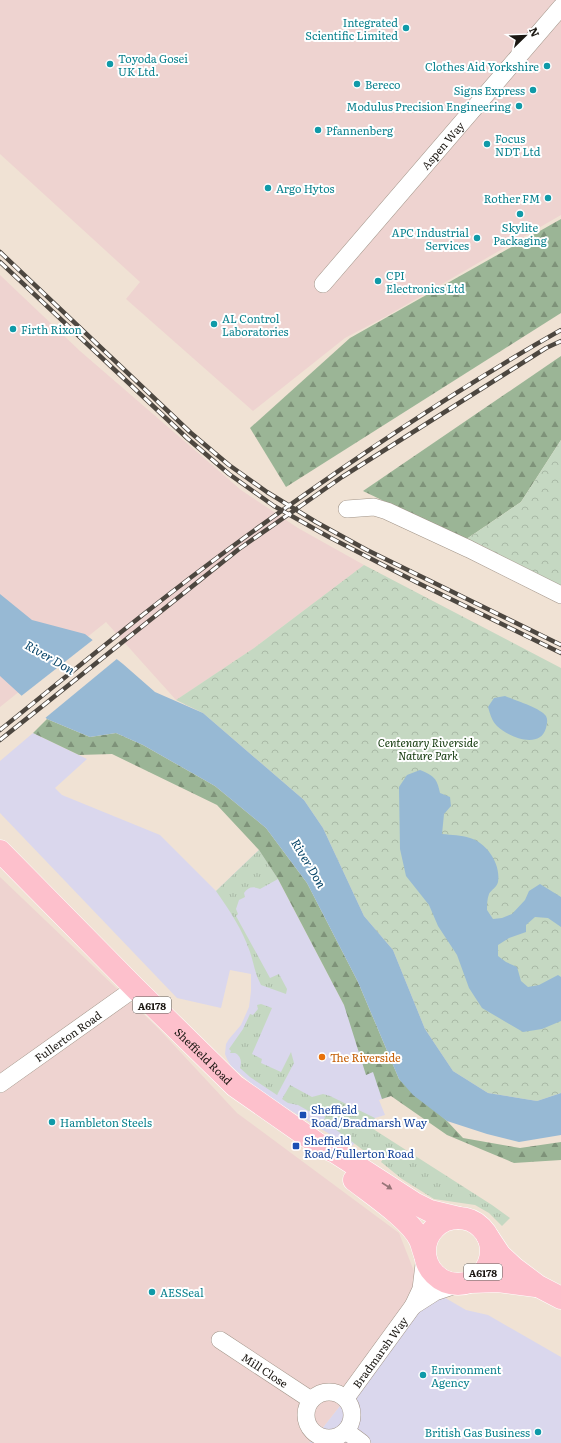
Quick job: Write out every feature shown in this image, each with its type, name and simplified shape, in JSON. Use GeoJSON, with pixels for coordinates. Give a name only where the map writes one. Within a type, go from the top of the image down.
{"type":"FeatureCollection","features":[{"type":"Feature","properties":{"kind":"main road","name":"Sheffield Road"},"geometry":{"type":"LineString","coordinates":[[0,850],[135,988],[235,1086],[318,1144],[335,1152],[424,1208],[430,1211],[459,1218]]}},
{"type":"Feature","properties":{"kind":"main road","name":"Sheffield Road"},"geometry":{"type":"LineString","coordinates":[[318,1144],[330,1161],[388,1206],[413,1229],[420,1240],[425,1255]]}},
{"type":"Feature","properties":{"kind":"main road","name":"A6178"},"geometry":{"type":"LineString","coordinates":[[459,1218],[465,1218],[476,1223],[485,1232],[500,1255],[538,1286],[561,1298]]}},
{"type":"Feature","properties":{"kind":"main road"},"geometry":{"type":"LineString","coordinates":[[425,1255],[426,1243],[432,1230],[441,1222],[459,1218]]}},
{"type":"Feature","properties":{"kind":"main road","name":"A6178"},"geometry":{"type":"LineString","coordinates":[[465,1283],[477,1278],[486,1270],[490,1260],[490,1242],[485,1232]]}},
{"type":"Feature","properties":{"kind":"main road","name":"A6178"},"geometry":{"type":"LineString","coordinates":[[425,1255],[430,1269],[438,1278],[453,1284],[498,1281],[538,1286]]}},
{"type":"Feature","properties":{"kind":"street","name":"Aspen Way"},"geometry":{"type":"LineString","coordinates":[[323,284],[561,7]]}},
{"type":"Feature","properties":{"kind":"street"},"geometry":{"type":"LineString","coordinates":[[347,509],[374,507],[387,511],[469,549],[561,595]]}},
{"type":"Feature","properties":{"kind":"street","name":"Fullerton Road"},"geometry":{"type":"LineString","coordinates":[[0,1084],[135,988]]}},
{"type":"Feature","properties":{"kind":"street","name":"Bradmarsh Way"},"geometry":{"type":"LineString","coordinates":[[346,1398],[413,1306],[421,1289],[425,1255]]}},
{"type":"Feature","properties":{"kind":"street","name":"Bradmarsh Way"},"geometry":{"type":"LineString","coordinates":[[413,1306],[435,1292],[465,1283]]}},
{"type":"Feature","properties":{"kind":"street","name":"Mill Close"},"geometry":{"type":"LineString","coordinates":[[220,1340],[311,1400]]}},
{"type":"Feature","properties":{"kind":"street"},"geometry":{"type":"LineString","coordinates":[[327,1392],[335,1392],[346,1398],[352,1410],[352,1419],[346,1431],[334,1438],[313,1439],[306,1413],[311,1400],[320,1393],[327,1392]]}},
{"type":"Feature","properties":{"kind":"street"},"geometry":{"type":"LineString","coordinates":[[346,1431],[362,1443]]}},
{"type":"Feature","properties":{"kind":"shaded area"},"geometry":{"type":"Polygon","coordinates":[[[0,0],[561,0],[561,215],[385,317],[345,338],[253,411],[126,299],[140,282],[0,154],[0,0]]]}},
{"type":"Feature","properties":{"kind":"shaded area"},"geometry":{"type":"Polygon","coordinates":[[[0,275],[80,351],[241,490],[298,528],[364,565],[254,648],[176,700],[106,622],[0,707],[0,275]]]}},
{"type":"Feature","properties":{"kind":"shaded area"},"geometry":{"type":"Polygon","coordinates":[[[33,733],[87,759],[55,788],[62,795],[160,835],[216,891],[259,850],[278,879],[344,1005],[363,1028],[391,1096],[379,1100],[385,1115],[375,1118],[370,1127],[351,1147],[275,1101],[231,1066],[225,1054],[226,1044],[241,1025],[249,1007],[251,974],[230,970],[221,1008],[177,998],[0,813],[0,761],[33,733]]]}},
{"type":"Feature","properties":{"kind":"shaded area"},"geometry":{"type":"Polygon","coordinates":[[[0,877],[158,1028],[237,1113],[399,1233],[421,1289],[346,1398],[309,1443],[0,1443],[0,877]]]}},
{"type":"Feature","properties":{"kind":"shaded area"},"geometry":{"type":"Polygon","coordinates":[[[435,1292],[466,1310],[488,1315],[561,1357],[561,1443],[309,1443],[317,1435],[435,1292]]]}},
{"type":"Feature","properties":{"kind":"green space"},"geometry":{"type":"Polygon","coordinates":[[[561,219],[561,313],[286,487],[250,428],[350,338],[561,219]]]}},
{"type":"Feature","properties":{"kind":"green space"},"geometry":{"type":"Polygon","coordinates":[[[561,356],[561,440],[521,502],[465,540],[363,491],[561,356]]]}},
{"type":"Feature","properties":{"kind":"green space"},"geometry":{"type":"Polygon","coordinates":[[[561,440],[561,586],[479,544],[465,540],[521,502],[561,440]]]}},
{"type":"Feature","properties":{"kind":"green space","name":"Centenary Riverside Nature Park"},"geometry":{"type":"Polygon","coordinates":[[[364,565],[561,668],[561,1093],[537,1101],[488,1093],[453,1071],[425,1029],[393,950],[364,916],[323,828],[304,800],[203,713],[176,700],[254,648],[364,565]]]}},
{"type":"Feature","properties":{"kind":"green space"},"geometry":{"type":"Polygon","coordinates":[[[47,719],[90,737],[116,733],[143,745],[215,786],[266,828],[307,883],[358,982],[399,1079],[447,1121],[463,1138],[520,1148],[561,1142],[561,1160],[514,1163],[447,1135],[391,1096],[382,1099],[373,1072],[366,1075],[344,1005],[278,879],[259,850],[217,805],[112,754],[79,755],[33,733],[47,719]]]}},
{"type":"Feature","properties":{"kind":"green space"},"geometry":{"type":"Polygon","coordinates":[[[259,850],[278,879],[260,889],[253,887],[247,889],[244,893],[245,897],[239,900],[236,909],[238,914],[236,916],[270,978],[279,974],[287,989],[286,994],[261,985],[243,936],[231,913],[216,891],[259,850]]]}},
{"type":"Feature","properties":{"kind":"green space"},"geometry":{"type":"Polygon","coordinates":[[[261,1004],[272,1008],[252,1054],[262,1059],[261,1063],[281,1072],[291,1052],[294,1063],[277,1095],[250,1077],[240,1068],[240,1057],[235,1053],[230,1053],[231,1051],[229,1049],[243,1029],[250,1014],[253,1015],[258,1009],[257,1005],[261,1004]]]}},
{"type":"Feature","properties":{"kind":"green space"},"geometry":{"type":"Polygon","coordinates":[[[290,1085],[312,1097],[323,1094],[330,1096],[375,1118],[370,1127],[510,1218],[502,1226],[489,1213],[475,1205],[434,1199],[402,1179],[381,1162],[385,1156],[381,1154],[377,1160],[323,1120],[325,1118],[323,1113],[317,1109],[314,1114],[298,1105],[288,1103],[282,1099],[290,1085]]]}},
{"type":"Feature","properties":{"kind":"water","name":"River Don"},"geometry":{"type":"Polygon","coordinates":[[[0,594],[32,620],[85,634],[155,692],[203,713],[304,800],[323,828],[364,916],[393,950],[425,1029],[453,1071],[488,1093],[537,1101],[561,1093],[561,1135],[519,1142],[487,1134],[447,1121],[413,1095],[399,1079],[358,982],[307,883],[266,828],[215,786],[143,745],[116,733],[90,737],[47,719],[0,676],[0,594]]]}},
{"type":"Feature","properties":{"kind":"water"},"geometry":{"type":"Polygon","coordinates":[[[505,696],[533,707],[546,716],[547,722],[543,735],[537,739],[523,739],[508,734],[497,726],[492,720],[488,707],[494,698],[505,696]]]}},
{"type":"Feature","properties":{"kind":"water"},"geometry":{"type":"Polygon","coordinates":[[[420,770],[434,778],[438,784],[440,793],[450,797],[451,806],[444,814],[442,834],[463,836],[482,844],[492,855],[495,861],[498,882],[489,894],[487,900],[487,910],[493,919],[502,918],[512,914],[525,900],[529,891],[540,884],[561,897],[561,927],[548,918],[535,917],[526,925],[526,932],[509,938],[498,945],[498,956],[517,967],[521,981],[528,987],[539,985],[558,975],[561,977],[561,1021],[542,1029],[523,1032],[482,1008],[469,988],[457,955],[438,926],[429,905],[406,876],[400,849],[399,787],[407,775],[420,770]]]}},
{"type":"Feature","properties":{"kind":"pier"},"geometry":{"type":"Polygon","coordinates":[[[94,639],[118,658],[44,719],[20,697],[94,639]]]}},
{"type":"Feature","properties":{"kind":"railway"},"geometry":{"type":"LineString","coordinates":[[0,252],[191,433],[229,465],[267,492],[316,522],[367,550],[561,645]]}},
{"type":"Feature","properties":{"kind":"railway"},"geometry":{"type":"LineString","coordinates":[[0,262],[187,438],[229,474],[274,506],[329,537],[416,582],[561,653]]}},
{"type":"Feature","properties":{"kind":"railway"},"geometry":{"type":"LineString","coordinates":[[0,730],[177,588],[276,515],[355,459],[436,405],[561,330]]}},
{"type":"Feature","properties":{"kind":"railway"},"geometry":{"type":"LineString","coordinates":[[0,740],[239,549],[342,477],[546,348],[561,341]]}},
{"type":"Feature","properties":{"kind":"place","name":"Integrated Scientific Limited"},"geometry":{"type":"Point","coordinates":[406,28]}},
{"type":"Feature","properties":{"kind":"place","name":"Toyoda Gosei UK Ltd."},"geometry":{"type":"Point","coordinates":[110,64]}},
{"type":"Feature","properties":{"kind":"place","name":"Clothes Aid Yorkshire"},"geometry":{"type":"Point","coordinates":[547,66]}},
{"type":"Feature","properties":{"kind":"place","name":"Bereco"},"geometry":{"type":"Point","coordinates":[357,84]}},
{"type":"Feature","properties":{"kind":"place","name":"Signs Express"},"geometry":{"type":"Point","coordinates":[533,90]}},
{"type":"Feature","properties":{"kind":"place","name":"Modulus Precision Engineering"},"geometry":{"type":"Point","coordinates":[519,106]}},
{"type":"Feature","properties":{"kind":"place","name":"Pfannenberg"},"geometry":{"type":"Point","coordinates":[318,130]}},
{"type":"Feature","properties":{"kind":"place","name":"Focus NDT Ltd"},"geometry":{"type":"Point","coordinates":[487,144]}},
{"type":"Feature","properties":{"kind":"place","name":"Argo Hytos"},"geometry":{"type":"Point","coordinates":[268,188]}},
{"type":"Feature","properties":{"kind":"place","name":"Rother FM"},"geometry":{"type":"Point","coordinates":[548,198]}},
{"type":"Feature","properties":{"kind":"place","name":"Skylite Packaging"},"geometry":{"type":"Point","coordinates":[520,214]}},
{"type":"Feature","properties":{"kind":"place","name":"APC Industrial Services"},"geometry":{"type":"Point","coordinates":[477,238]}},
{"type":"Feature","properties":{"kind":"place","name":"CPI Electronics Ltd"},"geometry":{"type":"Point","coordinates":[378,281]}},
{"type":"Feature","properties":{"kind":"place","name":"AL Control Laboratories"},"geometry":{"type":"Point","coordinates":[214,324]}},
{"type":"Feature","properties":{"kind":"place","name":"Firth Rixon"},"geometry":{"type":"Point","coordinates":[13,329]}},
{"type":"Feature","properties":{"kind":"place","name":"The Riverside"},"geometry":{"type":"Point","coordinates":[322,1057]}},
{"type":"Feature","properties":{"kind":"place","name":"Sheffield Road/Bradmarsh Way"},"geometry":{"type":"Point","coordinates":[303,1115]}},
{"type":"Feature","properties":{"kind":"place","name":"Hambleton Steels"},"geometry":{"type":"Point","coordinates":[52,1122]}},
{"type":"Feature","properties":{"kind":"place","name":"Sheffield Road/Fullerton Road"},"geometry":{"type":"Point","coordinates":[296,1146]}},
{"type":"Feature","properties":{"kind":"place","name":"AESSeal"},"geometry":{"type":"Point","coordinates":[152,1292]}},
{"type":"Feature","properties":{"kind":"place","name":"Environment Agency"},"geometry":{"type":"Point","coordinates":[423,1375]}},
{"type":"Feature","properties":{"kind":"place","name":"British Gas Business"},"geometry":{"type":"Point","coordinates":[538,1432]}}]}
